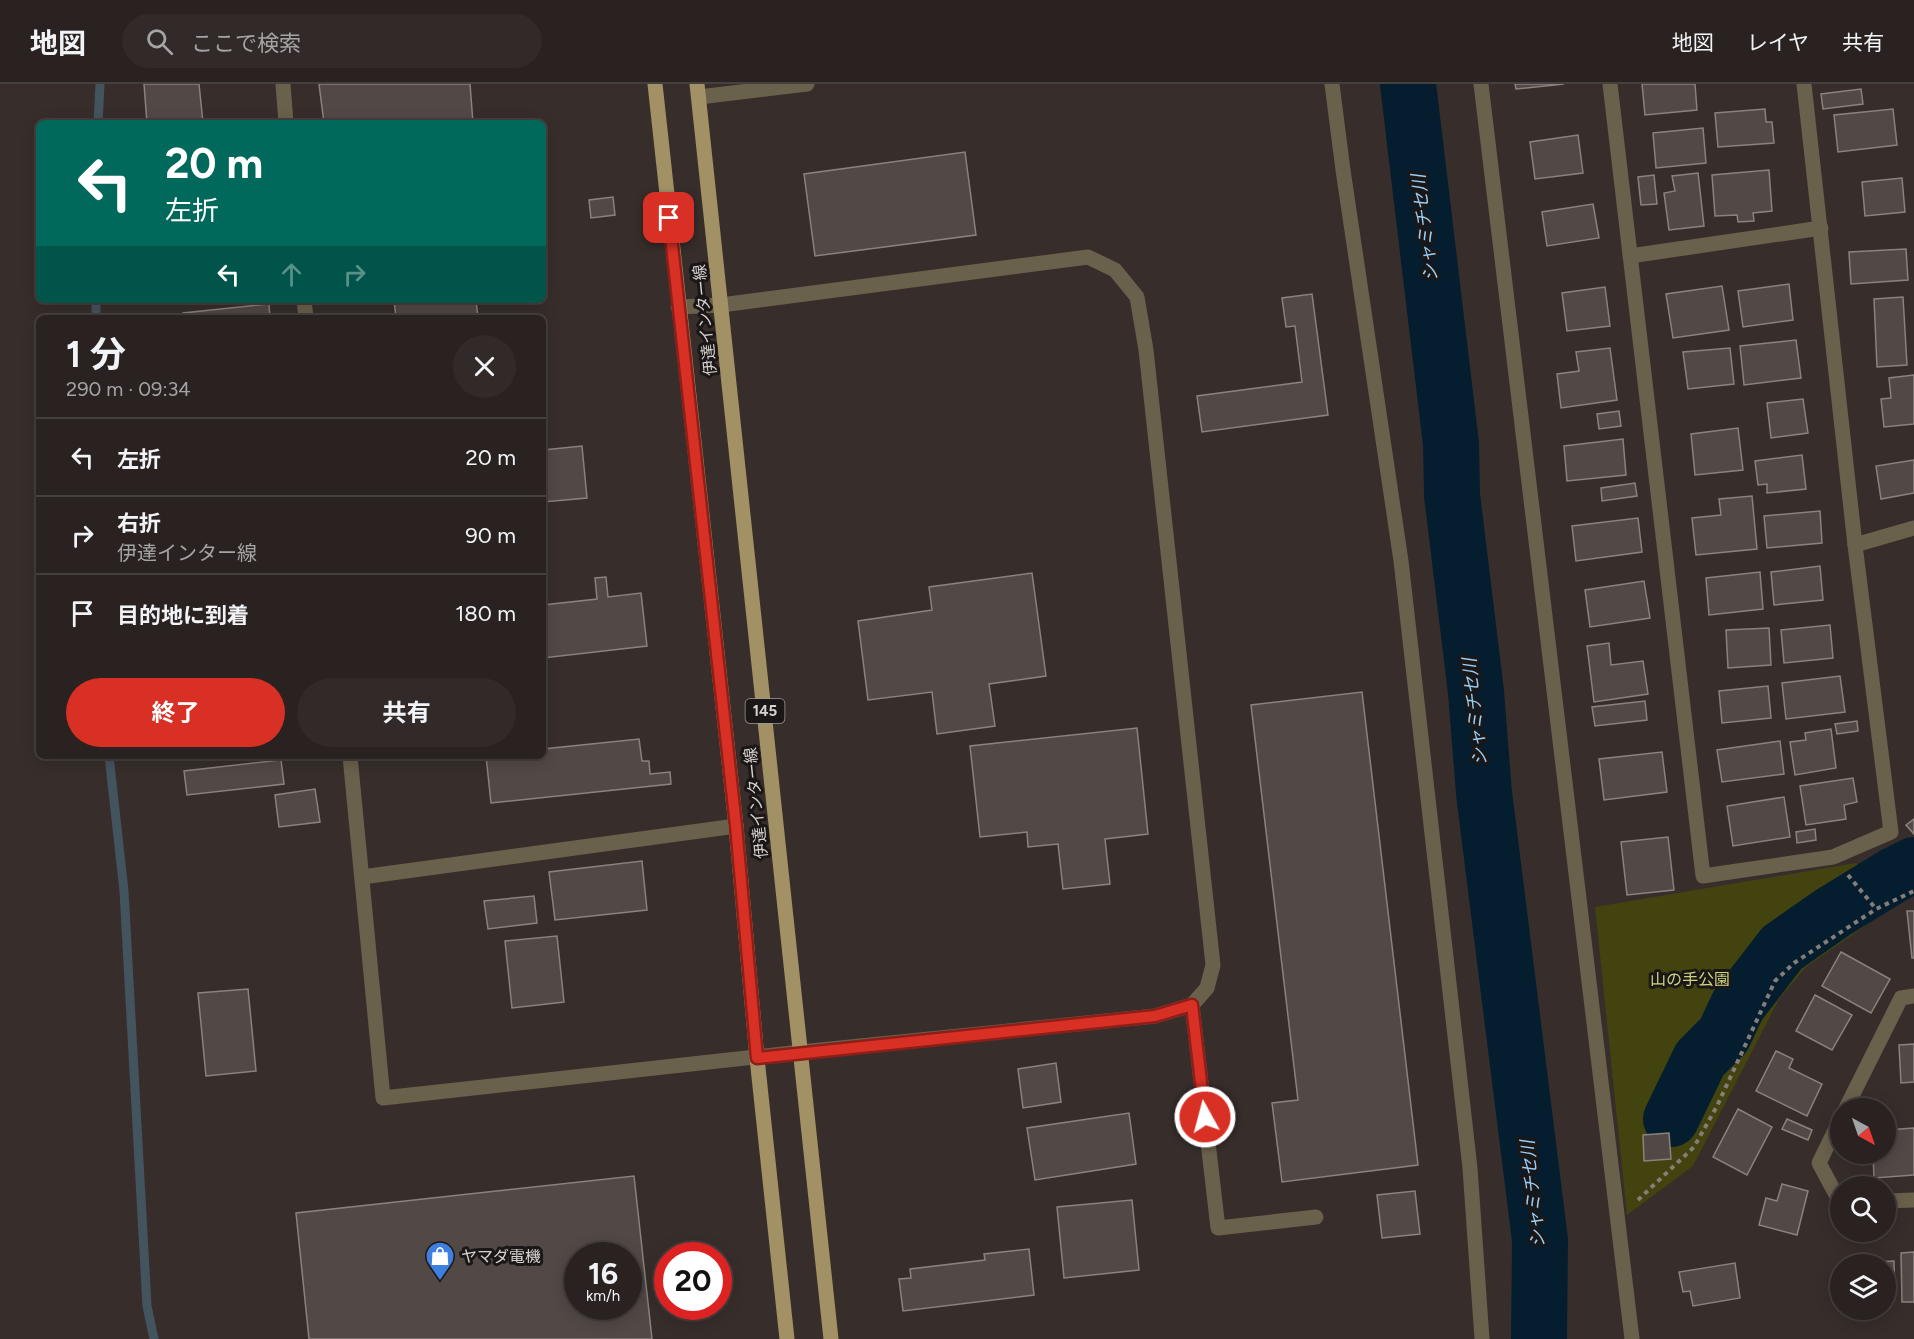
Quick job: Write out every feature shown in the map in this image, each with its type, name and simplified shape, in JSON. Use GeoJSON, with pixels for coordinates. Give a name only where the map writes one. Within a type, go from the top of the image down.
{"type":"FeatureCollection","features":[{"type":"Feature","properties":{"kind":"main road","name":"伊達インター線"},"geometry":{"type":"LineString","coordinates":[[655,84],[736,826],[757,1058],[787,1339]]}},
{"type":"Feature","properties":{"kind":"main road","name":"伊達インター線"},"geometry":{"type":"LineString","coordinates":[[698,90],[831,1339]]}},
{"type":"Feature","properties":{"kind":"street"},"geometry":{"type":"LineString","coordinates":[[283,84],[286,120]]}},
{"type":"Feature","properties":{"kind":"street"},"geometry":{"type":"LineString","coordinates":[[698,90],[807,84]]}},
{"type":"Feature","properties":{"kind":"street"},"geometry":{"type":"LineString","coordinates":[[1332,84],[1401,561],[1470,1168],[1482,1339]]}},
{"type":"Feature","properties":{"kind":"street"},"geometry":{"type":"LineString","coordinates":[[1481,84],[1632,1339]]}},
{"type":"Feature","properties":{"kind":"street"},"geometry":{"type":"LineString","coordinates":[[1610,84],[1703,876],[1833,856],[1891,832],[1855,545],[1804,84]]}},
{"type":"Feature","properties":{"kind":"street"},"geometry":{"type":"LineString","coordinates":[[1630,256],[1821,228]]}},
{"type":"Feature","properties":{"kind":"street"},"geometry":{"type":"LineString","coordinates":[[350,759],[384,1098],[1155,1016],[1192,1005],[1207,988],[1213,965],[1151,397],[1137,297],[1115,270],[1088,257],[722,305],[678,307]]}},
{"type":"Feature","properties":{"kind":"street"},"geometry":{"type":"LineString","coordinates":[[1855,545],[1914,528]]}},
{"type":"Feature","properties":{"kind":"street"},"geometry":{"type":"LineString","coordinates":[[362,877],[736,826]]}},
{"type":"Feature","properties":{"kind":"street"},"geometry":{"type":"LineString","coordinates":[[1851,1098],[1901,998],[1914,996]]}},
{"type":"Feature","properties":{"kind":"street"},"geometry":{"type":"LineString","coordinates":[[1192,1005],[1218,1228],[1316,1217]]}},
{"type":"Feature","properties":{"kind":"street"},"geometry":{"type":"LineString","coordinates":[[1830,1142],[1820,1163],[1830,1182]]}},
{"type":"Feature","properties":{"kind":"street"},"geometry":{"type":"LineString","coordinates":[[1896,1201],[1914,1200]]}},
{"type":"Feature","properties":{"kind":"path"},"geometry":{"type":"LineString","coordinates":[[1857,886],[1876,909]]}},
{"type":"Feature","properties":{"kind":"path"},"geometry":{"type":"LineString","coordinates":[[1618,1219],[1664,1178],[1694,1147],[1717,1106],[1775,981],[1794,963],[1876,909],[1914,891]]}},
{"type":"Feature","properties":{"kind":"green space","name":"山の手公園"},"geometry":{"type":"Polygon","coordinates":[[[1856,863],[1885,912],[1806,967],[1779,999],[1693,1166],[1627,1215],[1595,907],[1856,863]]]}},
{"type":"Feature","properties":{"kind":"building"},"geometry":{"type":"Polygon","coordinates":[[[144,84],[199,84],[203,120],[147,120],[144,84]]]}},
{"type":"Feature","properties":{"kind":"building"},"geometry":{"type":"Polygon","coordinates":[[[319,84],[470,84],[473,120],[324,120],[319,84]]]}},
{"type":"Feature","properties":{"kind":"building"},"geometry":{"type":"Polygon","coordinates":[[[1515,84],[1564,84],[1516,89],[1515,84]]]}},
{"type":"Feature","properties":{"kind":"building"},"geometry":{"type":"Polygon","coordinates":[[[1642,84],[1695,84],[1697,110],[1645,115],[1642,84]]]}},
{"type":"Feature","properties":{"kind":"building"},"geometry":{"type":"Polygon","coordinates":[[[1861,89],[1863,104],[1823,109],[1821,94],[1861,89]]]}},
{"type":"Feature","properties":{"kind":"building"},"geometry":{"type":"Polygon","coordinates":[[[1765,109],[1766,122],[1772,122],[1774,143],[1718,147],[1715,113],[1765,109]]]}},
{"type":"Feature","properties":{"kind":"building"},"geometry":{"type":"Polygon","coordinates":[[[1893,109],[1897,145],[1838,152],[1834,115],[1893,109]]]}},
{"type":"Feature","properties":{"kind":"building"},"geometry":{"type":"Polygon","coordinates":[[[1703,128],[1706,163],[1656,168],[1653,133],[1703,128]]]}},
{"type":"Feature","properties":{"kind":"building"},"geometry":{"type":"Polygon","coordinates":[[[1578,135],[1583,173],[1535,179],[1530,142],[1578,135]]]}},
{"type":"Feature","properties":{"kind":"building"},"geometry":{"type":"Polygon","coordinates":[[[965,152],[976,235],[815,256],[804,174],[965,152]]]}},
{"type":"Feature","properties":{"kind":"building"},"geometry":{"type":"Polygon","coordinates":[[[1769,170],[1772,211],[1753,213],[1754,221],[1738,222],[1737,215],[1715,216],[1712,175],[1769,170]]]}},
{"type":"Feature","properties":{"kind":"building"},"geometry":{"type":"Polygon","coordinates":[[[1698,173],[1704,226],[1669,230],[1664,193],[1675,191],[1672,176],[1698,173]]]}},
{"type":"Feature","properties":{"kind":"building"},"geometry":{"type":"Polygon","coordinates":[[[1654,175],[1657,204],[1641,205],[1638,177],[1654,175]]]}},
{"type":"Feature","properties":{"kind":"building"},"geometry":{"type":"Polygon","coordinates":[[[1902,178],[1905,212],[1865,216],[1862,182],[1902,178]]]}},
{"type":"Feature","properties":{"kind":"building"},"geometry":{"type":"Polygon","coordinates":[[[613,197],[615,215],[591,218],[589,200],[613,197]]]}},
{"type":"Feature","properties":{"kind":"building"},"geometry":{"type":"Polygon","coordinates":[[[1593,204],[1599,238],[1547,246],[1542,212],[1593,204]]]}},
{"type":"Feature","properties":{"kind":"building"},"geometry":{"type":"Polygon","coordinates":[[[1906,249],[1908,280],[1851,284],[1849,252],[1906,249]]]}},
{"type":"Feature","properties":{"kind":"building"},"geometry":{"type":"Polygon","coordinates":[[[1789,284],[1793,320],[1743,327],[1738,291],[1789,284]]]}},
{"type":"Feature","properties":{"kind":"building"},"geometry":{"type":"Polygon","coordinates":[[[1722,286],[1729,330],[1673,338],[1666,294],[1722,286]]]}},
{"type":"Feature","properties":{"kind":"building"},"geometry":{"type":"Polygon","coordinates":[[[1605,287],[1610,326],[1567,331],[1562,293],[1605,287]]]}},
{"type":"Feature","properties":{"kind":"building"},"geometry":{"type":"Polygon","coordinates":[[[1312,294],[1328,415],[1202,432],[1197,396],[1302,382],[1295,326],[1286,327],[1282,298],[1312,294]]]}},
{"type":"Feature","properties":{"kind":"building"},"geometry":{"type":"Polygon","coordinates":[[[1903,297],[1907,365],[1877,367],[1874,299],[1903,297]]]}},
{"type":"Feature","properties":{"kind":"building"},"geometry":{"type":"Polygon","coordinates":[[[394,303],[476,303],[478,315],[396,315],[394,303]]]}},
{"type":"Feature","properties":{"kind":"building"},"geometry":{"type":"Polygon","coordinates":[[[269,304],[270,315],[183,315],[183,313],[269,304]]]}},
{"type":"Feature","properties":{"kind":"building"},"geometry":{"type":"Polygon","coordinates":[[[1796,340],[1801,378],[1744,385],[1740,346],[1796,340]]]}},
{"type":"Feature","properties":{"kind":"building"},"geometry":{"type":"Polygon","coordinates":[[[1610,348],[1617,400],[1561,408],[1557,374],[1579,371],[1576,352],[1610,348]]]}},
{"type":"Feature","properties":{"kind":"building"},"geometry":{"type":"Polygon","coordinates":[[[1730,348],[1734,384],[1688,389],[1683,352],[1730,348]]]}},
{"type":"Feature","properties":{"kind":"building"},"geometry":{"type":"Polygon","coordinates":[[[1914,375],[1914,424],[1884,427],[1881,399],[1891,398],[1889,378],[1914,375]]]}},
{"type":"Feature","properties":{"kind":"building"},"geometry":{"type":"Polygon","coordinates":[[[1803,399],[1808,433],[1771,438],[1767,403],[1803,399]]]}},
{"type":"Feature","properties":{"kind":"building"},"geometry":{"type":"Polygon","coordinates":[[[1619,411],[1621,426],[1599,429],[1597,414],[1619,411]]]}},
{"type":"Feature","properties":{"kind":"building"},"geometry":{"type":"Polygon","coordinates":[[[1738,428],[1743,470],[1695,475],[1691,434],[1738,428]]]}},
{"type":"Feature","properties":{"kind":"building"},"geometry":{"type":"Polygon","coordinates":[[[1623,439],[1626,475],[1567,481],[1564,446],[1623,439]]]}},
{"type":"Feature","properties":{"kind":"building"},"geometry":{"type":"Polygon","coordinates":[[[582,446],[587,498],[546,502],[546,450],[582,446]]]}},
{"type":"Feature","properties":{"kind":"building"},"geometry":{"type":"Polygon","coordinates":[[[1802,455],[1806,489],[1767,493],[1767,484],[1758,485],[1755,461],[1802,455]]]}},
{"type":"Feature","properties":{"kind":"building"},"geometry":{"type":"Polygon","coordinates":[[[1914,460],[1914,493],[1881,499],[1876,466],[1914,460]]]}},
{"type":"Feature","properties":{"kind":"building"},"geometry":{"type":"Polygon","coordinates":[[[1635,483],[1637,496],[1602,501],[1601,488],[1635,483]]]}},
{"type":"Feature","properties":{"kind":"building"},"geometry":{"type":"Polygon","coordinates":[[[1752,496],[1757,549],[1696,555],[1692,518],[1721,515],[1719,499],[1752,496]]]}},
{"type":"Feature","properties":{"kind":"building"},"geometry":{"type":"Polygon","coordinates":[[[1820,511],[1822,543],[1767,548],[1764,516],[1820,511]]]}},
{"type":"Feature","properties":{"kind":"building"},"geometry":{"type":"Polygon","coordinates":[[[1638,518],[1642,552],[1576,561],[1572,526],[1638,518]]]}},
{"type":"Feature","properties":{"kind":"building"},"geometry":{"type":"Polygon","coordinates":[[[1820,566],[1823,600],[1774,605],[1771,572],[1820,566]]]}},
{"type":"Feature","properties":{"kind":"building"},"geometry":{"type":"Polygon","coordinates":[[[1760,572],[1763,609],[1709,615],[1706,578],[1760,572]]]}},
{"type":"Feature","properties":{"kind":"building"},"geometry":{"type":"Polygon","coordinates":[[[1032,573],[1046,676],[989,684],[995,726],[937,734],[932,692],[868,700],[858,621],[932,610],[929,587],[1032,573]]]}},
{"type":"Feature","properties":{"kind":"building"},"geometry":{"type":"Polygon","coordinates":[[[606,577],[608,597],[641,593],[647,646],[546,658],[546,605],[597,599],[595,578],[606,577]]]}},
{"type":"Feature","properties":{"kind":"building"},"geometry":{"type":"Polygon","coordinates":[[[1644,581],[1650,618],[1590,627],[1585,590],[1644,581]]]}},
{"type":"Feature","properties":{"kind":"building"},"geometry":{"type":"Polygon","coordinates":[[[1830,625],[1833,658],[1784,663],[1781,630],[1830,625]]]}},
{"type":"Feature","properties":{"kind":"building"},"geometry":{"type":"Polygon","coordinates":[[[1769,628],[1771,665],[1728,668],[1726,630],[1769,628]]]}},
{"type":"Feature","properties":{"kind":"building"},"geometry":{"type":"Polygon","coordinates":[[[1609,643],[1611,665],[1643,661],[1648,694],[1594,702],[1587,646],[1609,643]]]}},
{"type":"Feature","properties":{"kind":"building"},"geometry":{"type":"Polygon","coordinates":[[[1840,676],[1845,712],[1786,719],[1782,683],[1840,676]]]}},
{"type":"Feature","properties":{"kind":"building"},"geometry":{"type":"Polygon","coordinates":[[[1768,686],[1771,718],[1722,723],[1719,691],[1768,686]]]}},
{"type":"Feature","properties":{"kind":"building"},"geometry":{"type":"Polygon","coordinates":[[[1362,692],[1418,1165],[1282,1182],[1272,1103],[1298,1100],[1251,705],[1362,692]]]}},
{"type":"Feature","properties":{"kind":"building"},"geometry":{"type":"Polygon","coordinates":[[[1645,701],[1647,720],[1595,726],[1592,707],[1645,701]]]}},
{"type":"Feature","properties":{"kind":"building"},"geometry":{"type":"Polygon","coordinates":[[[1857,721],[1858,731],[1837,734],[1835,724],[1857,721]]]}},
{"type":"Feature","properties":{"kind":"building"},"geometry":{"type":"Polygon","coordinates":[[[1137,728],[1148,834],[1105,839],[1110,884],[1063,889],[1058,844],[1028,847],[1027,832],[980,837],[970,746],[1137,728]]]}},
{"type":"Feature","properties":{"kind":"building"},"geometry":{"type":"Polygon","coordinates":[[[1831,729],[1836,768],[1795,775],[1790,742],[1806,740],[1805,733],[1831,729]]]}},
{"type":"Feature","properties":{"kind":"building"},"geometry":{"type":"Polygon","coordinates":[[[639,739],[642,761],[649,761],[650,774],[670,772],[671,784],[491,803],[486,759],[546,759],[546,749],[639,739]]]}},
{"type":"Feature","properties":{"kind":"building"},"geometry":{"type":"Polygon","coordinates":[[[1780,741],[1784,774],[1722,782],[1717,750],[1780,741]]]}},
{"type":"Feature","properties":{"kind":"building"},"geometry":{"type":"Polygon","coordinates":[[[1662,752],[1667,792],[1604,800],[1599,759],[1662,752]]]}},
{"type":"Feature","properties":{"kind":"building"},"geometry":{"type":"Polygon","coordinates":[[[281,760],[284,784],[187,795],[184,771],[281,760]]]}},
{"type":"Feature","properties":{"kind":"building"},"geometry":{"type":"Polygon","coordinates":[[[1853,778],[1857,802],[1844,805],[1846,819],[1806,825],[1800,786],[1853,778]]]}},
{"type":"Feature","properties":{"kind":"building"},"geometry":{"type":"Polygon","coordinates":[[[315,789],[320,822],[279,827],[275,795],[315,789]]]}},
{"type":"Feature","properties":{"kind":"building"},"geometry":{"type":"Polygon","coordinates":[[[1784,797],[1790,837],[1733,846],[1727,806],[1784,797]]]}},
{"type":"Feature","properties":{"kind":"building"},"geometry":{"type":"Polygon","coordinates":[[[1914,819],[1914,834],[1906,825],[1914,819]]]}},
{"type":"Feature","properties":{"kind":"building"},"geometry":{"type":"Polygon","coordinates":[[[1815,829],[1816,840],[1797,843],[1796,832],[1815,829]]]}},
{"type":"Feature","properties":{"kind":"building"},"geometry":{"type":"Polygon","coordinates":[[[1668,837],[1674,890],[1627,895],[1621,842],[1668,837]]]}},
{"type":"Feature","properties":{"kind":"building"},"geometry":{"type":"Polygon","coordinates":[[[642,861],[647,910],[555,920],[549,872],[642,861]]]}},
{"type":"Feature","properties":{"kind":"building"},"geometry":{"type":"Polygon","coordinates":[[[534,896],[537,923],[488,929],[484,901],[534,896]]]}},
{"type":"Feature","properties":{"kind":"building"},"geometry":{"type":"Polygon","coordinates":[[[1907,911],[1914,911],[1914,958],[1912,958],[1907,911]]]}},
{"type":"Feature","properties":{"kind":"building"},"geometry":{"type":"Polygon","coordinates":[[[557,936],[564,1002],[512,1008],[505,941],[557,936]]]}},
{"type":"Feature","properties":{"kind":"building"},"geometry":{"type":"Polygon","coordinates":[[[1841,952],[1890,979],[1871,1013],[1822,986],[1841,952]]]}},
{"type":"Feature","properties":{"kind":"building"},"geometry":{"type":"Polygon","coordinates":[[[248,989],[256,1071],[206,1076],[198,993],[248,989]]]}},
{"type":"Feature","properties":{"kind":"building"},"geometry":{"type":"Polygon","coordinates":[[[1815,995],[1852,1015],[1832,1050],[1796,1031],[1815,995]]]}},
{"type":"Feature","properties":{"kind":"building"},"geometry":{"type":"Polygon","coordinates":[[[1914,1044],[1914,1082],[1901,1083],[1899,1045],[1914,1044]]]}},
{"type":"Feature","properties":{"kind":"building"},"geometry":{"type":"Polygon","coordinates":[[[1776,1051],[1793,1059],[1789,1068],[1822,1084],[1807,1116],[1756,1091],[1776,1051]]]}},
{"type":"Feature","properties":{"kind":"building"},"geometry":{"type":"Polygon","coordinates":[[[1056,1063],[1061,1102],[1023,1108],[1018,1069],[1056,1063]]]}},
{"type":"Feature","properties":{"kind":"building"},"geometry":{"type":"Polygon","coordinates":[[[1738,1109],[1772,1127],[1747,1175],[1713,1157],[1738,1109]]]}},
{"type":"Feature","properties":{"kind":"building"},"geometry":{"type":"Polygon","coordinates":[[[1129,1113],[1136,1164],[1035,1180],[1027,1128],[1129,1113]]]}},
{"type":"Feature","properties":{"kind":"building"},"geometry":{"type":"Polygon","coordinates":[[[1787,1119],[1812,1130],[1808,1140],[1782,1129],[1787,1119]]]}},
{"type":"Feature","properties":{"kind":"building"},"geometry":{"type":"Polygon","coordinates":[[[1914,1128],[1914,1175],[1874,1176],[1873,1164],[1896,1164],[1896,1129],[1914,1128]]]}},
{"type":"Feature","properties":{"kind":"building"},"geometry":{"type":"Polygon","coordinates":[[[1669,1133],[1671,1159],[1644,1161],[1643,1135],[1669,1133]]]}},
{"type":"Feature","properties":{"kind":"building","name":"ヤマダ電機"},"geometry":{"type":"Polygon","coordinates":[[[634,1176],[641,1242],[564,1242],[564,1320],[642,1320],[642,1248],[652,1339],[309,1339],[296,1213],[634,1176]]]}},
{"type":"Feature","properties":{"kind":"building"},"geometry":{"type":"Polygon","coordinates":[[[1782,1184],[1808,1191],[1797,1235],[1759,1225],[1766,1198],[1777,1201],[1782,1184]]]}},
{"type":"Feature","properties":{"kind":"building"},"geometry":{"type":"Polygon","coordinates":[[[1415,1191],[1420,1234],[1382,1238],[1377,1195],[1415,1191]]]}},
{"type":"Feature","properties":{"kind":"building"},"geometry":{"type":"Polygon","coordinates":[[[1132,1200],[1139,1270],[1064,1278],[1057,1207],[1132,1200]]]}},
{"type":"Feature","properties":{"kind":"building"},"geometry":{"type":"Polygon","coordinates":[[[1029,1249],[1034,1295],[903,1311],[899,1279],[911,1278],[910,1269],[985,1260],[984,1254],[1029,1249]]]}},
{"type":"Feature","properties":{"kind":"building"},"geometry":{"type":"Polygon","coordinates":[[[1914,1252],[1914,1302],[1902,1302],[1901,1253],[1914,1252]]]}},
{"type":"Feature","properties":{"kind":"building"},"geometry":{"type":"Polygon","coordinates":[[[1735,1263],[1740,1298],[1693,1306],[1690,1291],[1683,1292],[1679,1272],[1735,1263]]]}},
{"type":"Feature","properties":{"kind":"waterway"},"geometry":{"type":"LineString","coordinates":[[98,120],[100,84]]}},
{"type":"Feature","properties":{"kind":"waterway","name":"シャミチセ川"},"geometry":{"type":"LineString","coordinates":[[1408,84],[1451,444],[1452,495],[1476,692],[1484,793],[1540,1240],[1539,1339]]}},
{"type":"Feature","properties":{"kind":"waterway"},"geometry":{"type":"LineString","coordinates":[[96,303],[96,315]]}},
{"type":"Feature","properties":{"kind":"waterway"},"geometry":{"type":"LineString","coordinates":[[109,759],[124,891],[147,1306],[154,1339]]}},
{"type":"Feature","properties":{"kind":"waterway"},"geometry":{"type":"LineString","coordinates":[[1671,1119],[1700,1059],[1724,1035],[1738,1005],[1782,948],[1832,913],[1914,865]]}},
{"type":"Feature","properties":{"kind":"place","name":"ヤマダ電機"},"geometry":{"type":"Point","coordinates":[440,1282]}},
{"type":"Feature","properties":{"kind":"route"},"geometry":{"type":"LineString","coordinates":[[669,218],[736,826],[757,1058],[1155,1016],[1192,1005],[1205,1117]]}}]}
